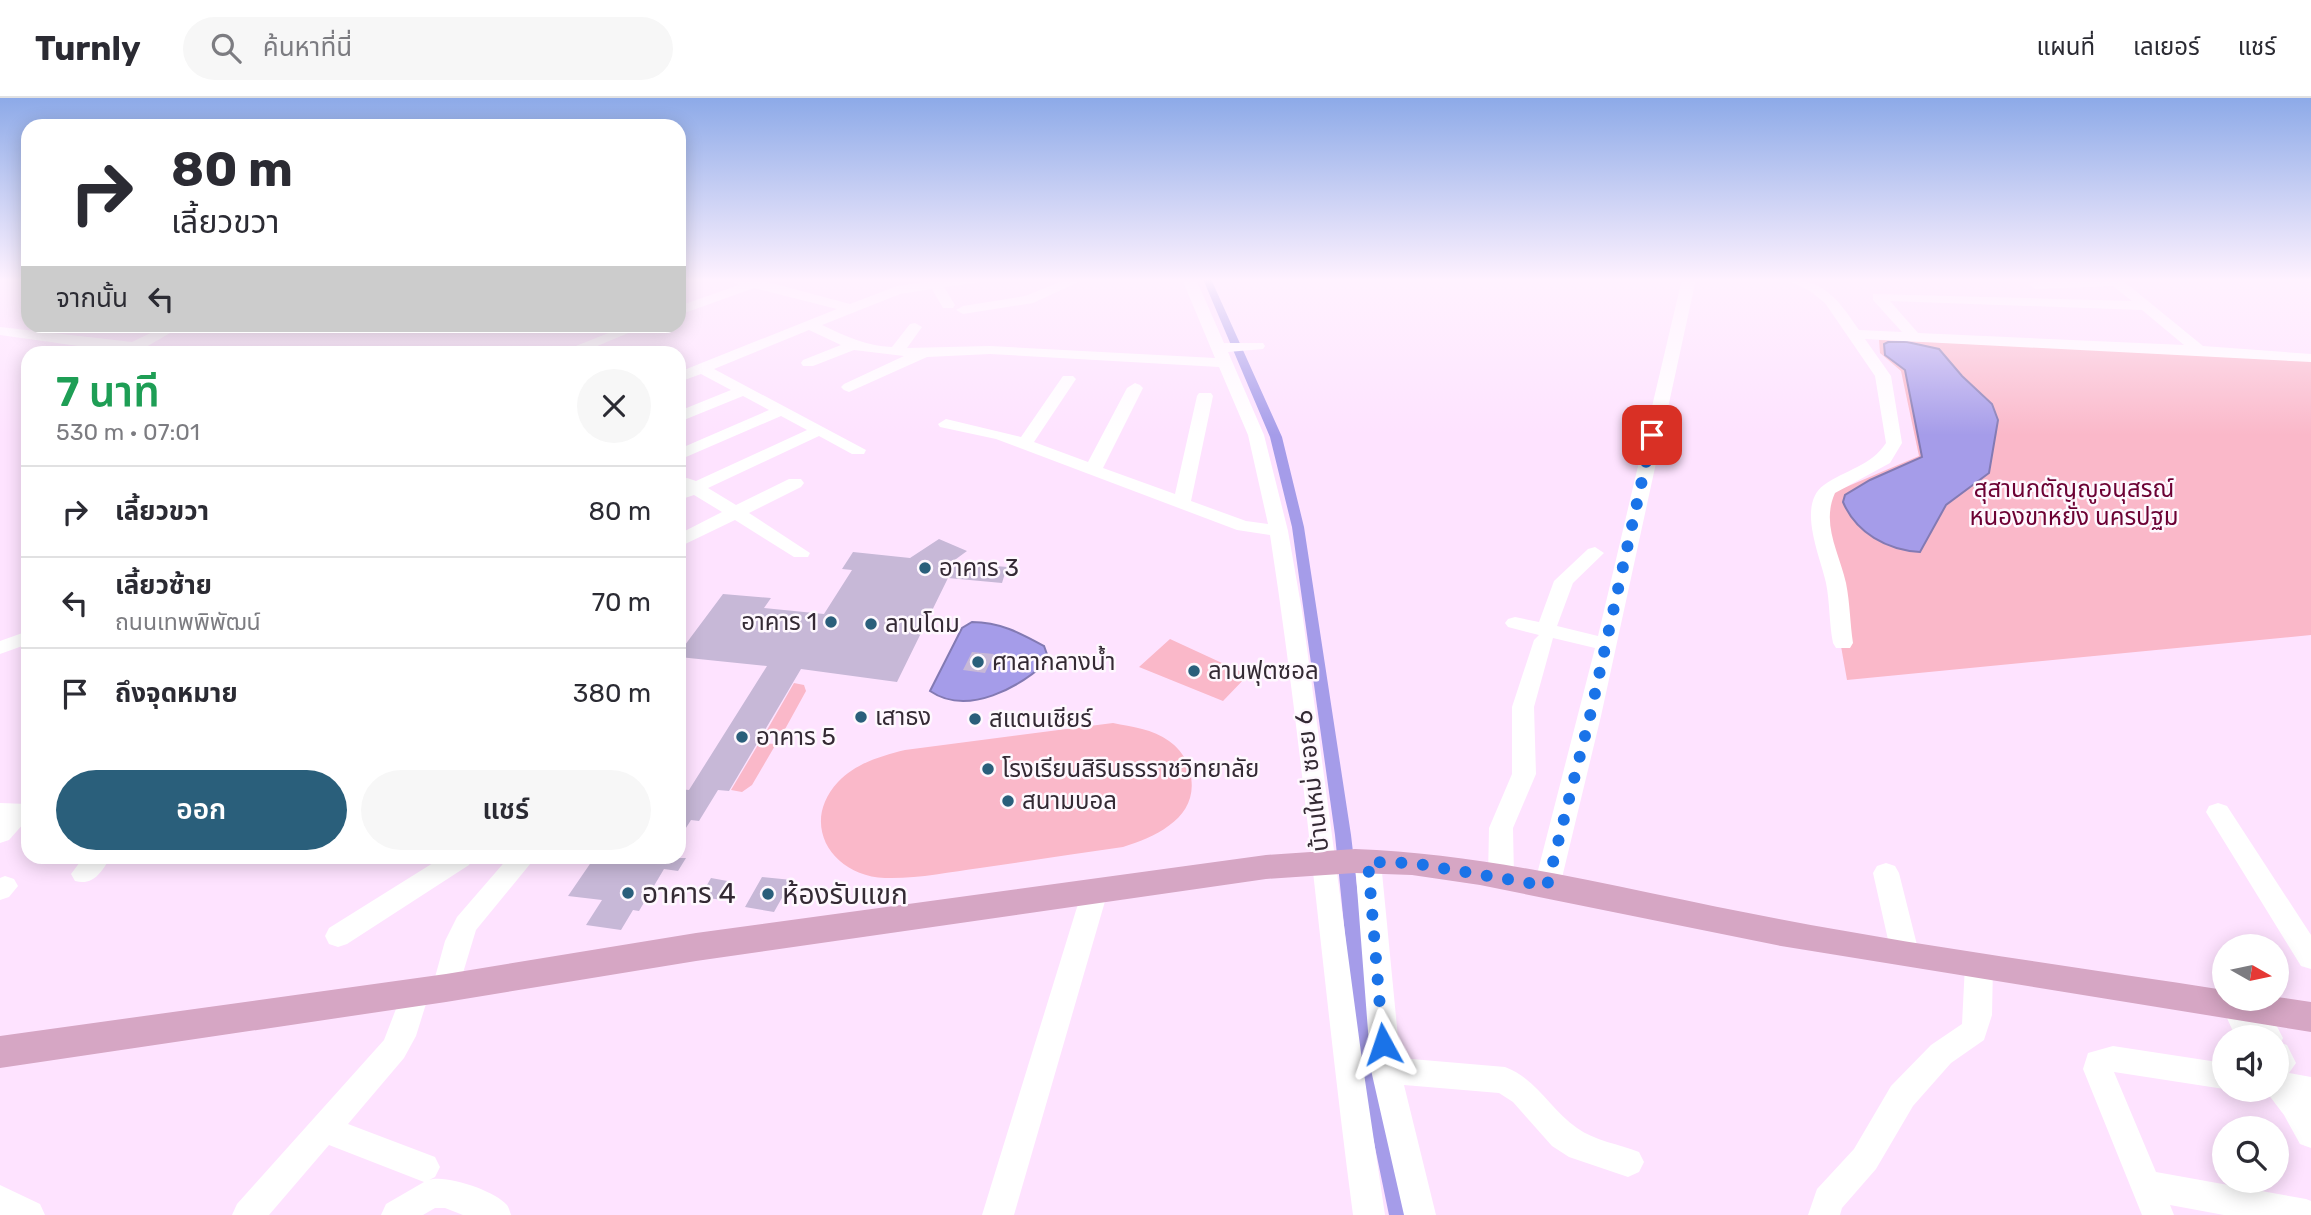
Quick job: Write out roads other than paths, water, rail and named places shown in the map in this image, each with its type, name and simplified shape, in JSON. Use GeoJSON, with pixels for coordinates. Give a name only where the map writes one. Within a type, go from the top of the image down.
{"type":"FeatureCollection","features":[{"type":"Feature","properties":{"kind":"main road"},"geometry":{"type":"LineString","coordinates":[[1,1052],[431,990],[696,947],[1266,867],[1346,861],[1412,863],[1501,877],[1781,933],[1979,965],[2212,1040]]}},
{"type":"Feature","properties":{"kind":"main road"},"geometry":{"type":"LineString","coordinates":[[2289,1045],[2311,1017]]}},
{"type":"Feature","properties":{"kind":"street"},"geometry":{"type":"LineString","coordinates":[[1,331],[126,346]]}},
{"type":"Feature","properties":{"kind":"street"},"geometry":{"type":"LineString","coordinates":[[686,374],[794,331]]}},
{"type":"Feature","properties":{"kind":"street"},"geometry":{"type":"LineString","coordinates":[[823,331],[852,345],[924,353],[980,350],[1228,351],[1258,346]]}},
{"type":"Feature","properties":{"kind":"street"},"geometry":{"type":"LineString","coordinates":[[896,352],[912,331]]}},
{"type":"Feature","properties":{"kind":"street","name":"บ้านใหม่ ซอย 6"},"geometry":{"type":"LineString","coordinates":[[1217,331],[1228,351],[1256,435],[1279,531],[1292,611],[1346,861],[1369,1215]]}},
{"type":"Feature","properties":{"kind":"street"},"geometry":{"type":"LineString","coordinates":[[1547,886],[1606,644],[1677,331]]}},
{"type":"Feature","properties":{"kind":"street"},"geometry":{"type":"LineString","coordinates":[[1843,643],[1836,584],[1824,544],[1819,511],[1828,490],[1884,459],[1894,443],[1883,376],[1853,331]]}},
{"type":"Feature","properties":{"kind":"street"},"geometry":{"type":"LineString","coordinates":[[1909,331],[1914,337]]}},
{"type":"Feature","properties":{"kind":"street"},"geometry":{"type":"LineString","coordinates":[[2040,331],[2059,343]]}},
{"type":"Feature","properties":{"kind":"street"},"geometry":{"type":"LineString","coordinates":[[2176,331],[2199,350]]}},
{"type":"Feature","properties":{"kind":"street"},"geometry":{"type":"LineString","coordinates":[[136,346],[161,333]]}},
{"type":"Feature","properties":{"kind":"street"},"geometry":{"type":"LineString","coordinates":[[584,346],[619,333]]}},
{"type":"Feature","properties":{"kind":"street"},"geometry":{"type":"LineString","coordinates":[[1855,334],[2199,350],[2311,358]]}},
{"type":"Feature","properties":{"kind":"street"},"geometry":{"type":"LineString","coordinates":[[808,363],[852,345]]}},
{"type":"Feature","properties":{"kind":"street"},"geometry":{"type":"LineString","coordinates":[[849,387],[924,353]]}},
{"type":"Feature","properties":{"kind":"street"},"geometry":{"type":"LineString","coordinates":[[701,368],[858,450]]}},
{"type":"Feature","properties":{"kind":"street"},"geometry":{"type":"LineString","coordinates":[[1024,444],[1068,379]]}},
{"type":"Feature","properties":{"kind":"street"},"geometry":{"type":"LineString","coordinates":[[1093,470],[1135,388]]}},
{"type":"Feature","properties":{"kind":"street"},"geometry":{"type":"LineString","coordinates":[[686,413],[744,390]]}},
{"type":"Feature","properties":{"kind":"street"},"geometry":{"type":"LineString","coordinates":[[1182,503],[1205,396]]}},
{"type":"Feature","properties":{"kind":"street"},"geometry":{"type":"LineString","coordinates":[[686,452],[780,411]]}},
{"type":"Feature","properties":{"kind":"street"},"geometry":{"type":"LineString","coordinates":[[946,424],[1000,435],[1243,526],[1279,531]]}},
{"type":"Feature","properties":{"kind":"street"},"geometry":{"type":"LineString","coordinates":[[686,486],[820,430]]}},
{"type":"Feature","properties":{"kind":"street"},"geometry":{"type":"LineString","coordinates":[[686,538],[795,484]]}},
{"type":"Feature","properties":{"kind":"street"},"geometry":{"type":"LineString","coordinates":[[686,488],[737,513],[801,553]]}},
{"type":"Feature","properties":{"kind":"street"},"geometry":{"type":"LineString","coordinates":[[1501,877],[1501,828],[1524,774],[1523,707],[1564,581],[1595,553]]}},
{"type":"Feature","properties":{"kind":"street"},"geometry":{"type":"LineString","coordinates":[[1515,623],[1545,635],[1606,644]]}},
{"type":"Feature","properties":{"kind":"street"},"geometry":{"type":"LineString","coordinates":[[0,648],[21,640]]}},
{"type":"Feature","properties":{"kind":"street"},"geometry":{"type":"LineString","coordinates":[[0,834],[15,812]]}},
{"type":"Feature","properties":{"kind":"street"},"geometry":{"type":"LineString","coordinates":[[2218,812],[2311,958]]}},
{"type":"Feature","properties":{"kind":"street"},"geometry":{"type":"LineString","coordinates":[[1346,861],[1385,1070],[1420,1215]]}},
{"type":"Feature","properties":{"kind":"street"},"geometry":{"type":"LineString","coordinates":[[338,936],[451,864]]}},
{"type":"Feature","properties":{"kind":"street"},"geometry":{"type":"LineString","coordinates":[[248,1215],[394,1049],[431,990],[466,924],[517,864]]}},
{"type":"Feature","properties":{"kind":"street"},"geometry":{"type":"LineString","coordinates":[[1886,873],[1905,953]]}},
{"type":"Feature","properties":{"kind":"street"},"geometry":{"type":"LineString","coordinates":[[998,1215],[1095,891]]}},
{"type":"Feature","properties":{"kind":"street"},"geometry":{"type":"LineString","coordinates":[[1824,1215],[1828,1200],[1865,1159],[1902,1096],[1941,1054],[1973,1031],[1978,1014],[1979,965]]}},
{"type":"Feature","properties":{"kind":"street"},"geometry":{"type":"LineString","coordinates":[[2158,1215],[2098,1069],[2098,1062],[2113,1059],[2212,1074]]}},
{"type":"Feature","properties":{"kind":"street"},"geometry":{"type":"LineString","coordinates":[[1385,1070],[1505,1080],[1524,1093],[1563,1136],[1580,1147],[1628,1162]]}},
{"type":"Feature","properties":{"kind":"street"},"geometry":{"type":"LineString","coordinates":[[2289,1088],[2311,1135]]}},
{"type":"Feature","properties":{"kind":"street"},"geometry":{"type":"LineString","coordinates":[[325,1129],[424,1167]]}},
{"type":"Feature","properties":{"kind":"street"},"geometry":{"type":"LineString","coordinates":[[2146,1185],[2306,1215]]}},
{"type":"Feature","properties":{"kind":"street"},"geometry":{"type":"LineString","coordinates":[[397,1215],[420,1197],[443,1191],[456,1194],[495,1215]]}},
{"type":"Feature","properties":{"kind":"street"},"geometry":{"type":"LineString","coordinates":[[0,1200],[29,1215]]}},
{"type":"Feature","properties":{"kind":"waterway"},"geometry":{"type":"LineString","coordinates":[[1230,331],[1276,437],[1298,527],[1343,835],[1368,1065],[1400,1215]]}},
{"type":"Feature","properties":{"kind":"place","name":"อาคาร 3"},"geometry":{"type":"Point","coordinates":[925,568]}},
{"type":"Feature","properties":{"kind":"place","name":"อาคาร 1"},"geometry":{"type":"Point","coordinates":[831,622]}},
{"type":"Feature","properties":{"kind":"place","name":"ลานโดม"},"geometry":{"type":"Point","coordinates":[871,624]}},
{"type":"Feature","properties":{"kind":"place","name":"ศาลากลางน้ำ"},"geometry":{"type":"Point","coordinates":[978,662]}},
{"type":"Feature","properties":{"kind":"place","name":"ลานฟุตซอล"},"geometry":{"type":"Point","coordinates":[1194,671]}},
{"type":"Feature","properties":{"kind":"place","name":"เสาธง"},"geometry":{"type":"Point","coordinates":[861,717]}},
{"type":"Feature","properties":{"kind":"place","name":"สแตนเชียร์"},"geometry":{"type":"Point","coordinates":[975,719]}},
{"type":"Feature","properties":{"kind":"place","name":"อาคาร 5"},"geometry":{"type":"Point","coordinates":[742,737]}},
{"type":"Feature","properties":{"kind":"place","name":"โรงเรียนสิรินธรราชวิทยาลัย"},"geometry":{"type":"Point","coordinates":[988,769]}},
{"type":"Feature","properties":{"kind":"place","name":"สนามบอล"},"geometry":{"type":"Point","coordinates":[1008,801]}},
{"type":"Feature","properties":{"kind":"place","name":"อาคาร 4"},"geometry":{"type":"Point","coordinates":[628,893]}},
{"type":"Feature","properties":{"kind":"place","name":"ห้องรับแขก"},"geometry":{"type":"Point","coordinates":[768,894]}},
{"type":"Feature","properties":{"kind":"park label","name":"สุสานกตัญญูอนุสรณ์ หนองขาหยั่ง นครปฐม"},"geometry":{"type":"Point","coordinates":[2074,503]}}]}
